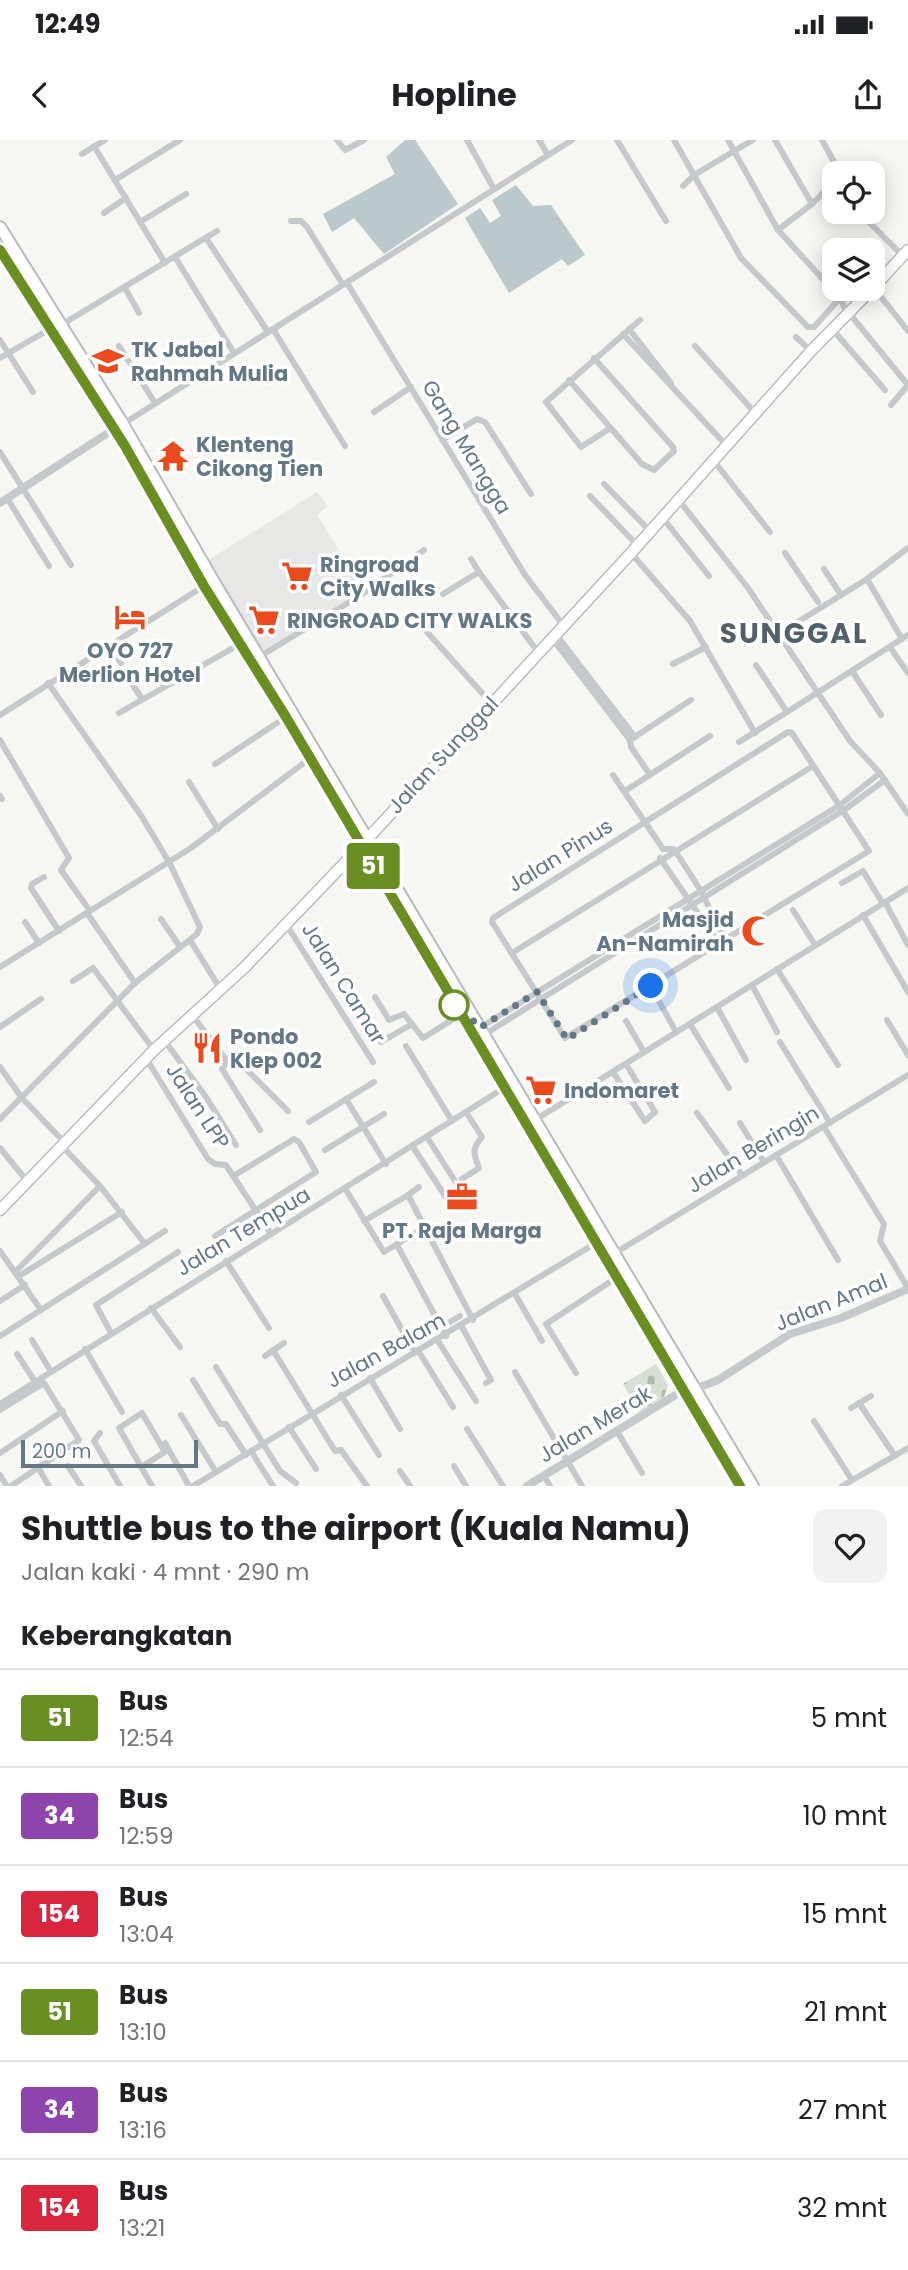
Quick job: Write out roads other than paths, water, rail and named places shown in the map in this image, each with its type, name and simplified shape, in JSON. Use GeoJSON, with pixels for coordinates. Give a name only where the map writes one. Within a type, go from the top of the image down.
{"type":"FeatureCollection","features":[{"type":"Feature","properties":{"kind":"highway"},"geometry":{"type":"LineString","coordinates":[[0,227],[56,327],[259,657],[460,1015],[504,1088],[615,1253],[753,1486]]}},
{"type":"Feature","properties":{"kind":"highway"},"geometry":{"type":"LineString","coordinates":[[0,250],[56,327]]}},
{"type":"Feature","properties":{"kind":"highway"},"geometry":{"type":"LineString","coordinates":[[169,514],[204,586],[286,717],[309,759],[483,1030],[536,1120],[596,1243],[740,1486]]}},
{"type":"Feature","properties":{"kind":"main road","name":"Jalan Sunggal"},"geometry":{"type":"LineString","coordinates":[[885,275],[905,253]]}},
{"type":"Feature","properties":{"kind":"main road","name":"Jalan Sunggal"},"geometry":{"type":"LineString","coordinates":[[0,1210],[150,1054],[220,990],[364,843],[634,549],[811,351],[861,301]]}},
{"type":"Feature","properties":{"kind":"street"},"geometry":{"type":"LineString","coordinates":[[82,153],[105,140]]}},
{"type":"Feature","properties":{"kind":"street"},"geometry":{"type":"LineString","coordinates":[[115,180],[170,142],[180,140]]}},
{"type":"Feature","properties":{"kind":"street"},"geometry":{"type":"LineString","coordinates":[[337,140],[345,150],[364,140]]}},
{"type":"Feature","properties":{"kind":"street"},"geometry":{"type":"LineString","coordinates":[[467,140],[494,189]]}},
{"type":"Feature","properties":{"kind":"street"},"geometry":{"type":"LineString","coordinates":[[539,140],[548,155]]}},
{"type":"Feature","properties":{"kind":"street"},"geometry":{"type":"LineString","coordinates":[[49,566],[4,500],[572,140]]}},
{"type":"Feature","properties":{"kind":"street"},"geometry":{"type":"LineString","coordinates":[[617,140],[666,221]]}},
{"type":"Feature","properties":{"kind":"street"},"geometry":{"type":"LineString","coordinates":[[674,140],[741,258],[808,327],[814,327],[837,301]]}},
{"type":"Feature","properties":{"kind":"street"},"geometry":{"type":"LineString","coordinates":[[728,140],[778,230],[822,278]]}},
{"type":"Feature","properties":{"kind":"street"},"geometry":{"type":"LineString","coordinates":[[683,186],[694,175],[753,140]]}},
{"type":"Feature","properties":{"kind":"street"},"geometry":{"type":"LineString","coordinates":[[775,140],[812,204]]}},
{"type":"Feature","properties":{"kind":"street"},"geometry":{"type":"LineString","coordinates":[[822,140],[833,161]]}},
{"type":"Feature","properties":{"kind":"street"},"geometry":{"type":"LineString","coordinates":[[94,146],[165,263]]}},
{"type":"Feature","properties":{"kind":"street"},"geometry":{"type":"LineString","coordinates":[[140,222],[186,194]]}},
{"type":"Feature","properties":{"kind":"street"},"geometry":{"type":"LineString","coordinates":[[778,230],[822,194]]}},
{"type":"Feature","properties":{"kind":"street"},"geometry":{"type":"LineString","coordinates":[[104,212],[126,198]]}},
{"type":"Feature","properties":{"kind":"street","name":"Gang Mangga"},"geometry":{"type":"LineString","coordinates":[[291,221],[301,221],[307,227],[345,284],[525,575],[556,632],[632,738],[650,775]]}},
{"type":"Feature","properties":{"kind":"street"},"geometry":{"type":"LineString","coordinates":[[872,224],[905,253]]}},
{"type":"Feature","properties":{"kind":"street"},"geometry":{"type":"LineString","coordinates":[[0,358],[125,288],[217,231]]}},
{"type":"Feature","properties":{"kind":"street"},"geometry":{"type":"LineString","coordinates":[[206,238],[271,330],[345,446]]}},
{"type":"Feature","properties":{"kind":"street"},"geometry":{"type":"LineString","coordinates":[[175,257],[234,353]]}},
{"type":"Feature","properties":{"kind":"street"},"geometry":{"type":"LineString","coordinates":[[125,288],[139,313]]}},
{"type":"Feature","properties":{"kind":"street"},"geometry":{"type":"LineString","coordinates":[[843,301],[908,385],[891,405]]}},
{"type":"Feature","properties":{"kind":"street"},"geometry":{"type":"LineString","coordinates":[[884,301],[908,331]]}},
{"type":"Feature","properties":{"kind":"street"},"geometry":{"type":"LineString","coordinates":[[609,429],[581,447],[547,405],[547,400],[639,320]]}},
{"type":"Feature","properties":{"kind":"street"},"geometry":{"type":"LineString","coordinates":[[833,330],[885,390]]}},
{"type":"Feature","properties":{"kind":"street"},"geometry":{"type":"LineString","coordinates":[[626,331],[728,444]]}},
{"type":"Feature","properties":{"kind":"street"},"geometry":{"type":"LineString","coordinates":[[796,337],[811,351]]}},
{"type":"Feature","properties":{"kind":"street"},"geometry":{"type":"LineString","coordinates":[[0,340],[33,392]]}},
{"type":"Feature","properties":{"kind":"street"},"geometry":{"type":"LineString","coordinates":[[119,346],[155,403]]}},
{"type":"Feature","properties":{"kind":"street"},"geometry":{"type":"LineString","coordinates":[[695,346],[756,414]]}},
{"type":"Feature","properties":{"kind":"street"},"geometry":{"type":"LineString","coordinates":[[569,380],[609,429],[649,470],[659,466],[674,451],[671,443],[594,358]]}},
{"type":"Feature","properties":{"kind":"street"},"geometry":{"type":"LineString","coordinates":[[374,412],[411,387]]}},
{"type":"Feature","properties":{"kind":"street"},"geometry":{"type":"LineString","coordinates":[[442,440],[471,421],[482,420],[531,494]]}},
{"type":"Feature","properties":{"kind":"street"},"geometry":{"type":"LineString","coordinates":[[0,453],[71,565]]}},
{"type":"Feature","properties":{"kind":"street"},"geometry":{"type":"LineString","coordinates":[[713,460],[770,532]]}},
{"type":"Feature","properties":{"kind":"street"},"geometry":{"type":"LineString","coordinates":[[650,531],[605,486],[591,497],[690,621],[755,733]]}},
{"type":"Feature","properties":{"kind":"street"},"geometry":{"type":"LineString","coordinates":[[678,499],[780,633],[850,741],[880,773],[908,814]]}},
{"type":"Feature","properties":{"kind":"street"},"geometry":{"type":"LineString","coordinates":[[662,517],[709,576]]}},
{"type":"Feature","properties":{"kind":"street"},"geometry":{"type":"LineString","coordinates":[[780,633],[867,579],[908,548]]}},
{"type":"Feature","properties":{"kind":"street"},"geometry":{"type":"LineString","coordinates":[[259,657],[372,588],[424,550]]}},
{"type":"Feature","properties":{"kind":"street"},"geometry":{"type":"LineString","coordinates":[[785,553],[818,602]]}},
{"type":"Feature","properties":{"kind":"street"},"geometry":{"type":"LineString","coordinates":[[471,559],[538,652]]}},
{"type":"Feature","properties":{"kind":"street"},"geometry":{"type":"LineString","coordinates":[[824,569],[841,595]]}},
{"type":"Feature","properties":{"kind":"street"},"geometry":{"type":"LineString","coordinates":[[443,594],[480,572]]}},
{"type":"Feature","properties":{"kind":"street"},"geometry":{"type":"LineString","coordinates":[[739,742],[905,637],[867,579]]}},
{"type":"Feature","properties":{"kind":"street"},"geometry":{"type":"LineString","coordinates":[[0,715],[204,586]]}},
{"type":"Feature","properties":{"kind":"street"},"geometry":{"type":"LineString","coordinates":[[428,632],[491,703]]}},
{"type":"Feature","properties":{"kind":"street"},"geometry":{"type":"LineString","coordinates":[[120,713],[240,644]]}},
{"type":"Feature","properties":{"kind":"street"},"geometry":{"type":"LineString","coordinates":[[109,645],[121,663]]}},
{"type":"Feature","properties":{"kind":"street"},"geometry":{"type":"LineString","coordinates":[[890,646],[908,673]]}},
{"type":"Feature","properties":{"kind":"street"},"geometry":{"type":"LineString","coordinates":[[673,664],[706,647]]}},
{"type":"Feature","properties":{"kind":"street"},"geometry":{"type":"LineString","coordinates":[[756,665],[787,712]]}},
{"type":"Feature","properties":{"kind":"street"},"geometry":{"type":"LineString","coordinates":[[852,671],[881,715]]}},
{"type":"Feature","properties":{"kind":"street"},"geometry":{"type":"LineString","coordinates":[[131,682],[142,699]]}},
{"type":"Feature","properties":{"kind":"street"},"geometry":{"type":"LineString","coordinates":[[0,1119],[135,983],[190,940],[198,932],[199,925],[169,862],[142,817],[48,683]]}},
{"type":"Feature","properties":{"kind":"street"},"geometry":{"type":"LineString","coordinates":[[632,738],[691,700]]}},
{"type":"Feature","properties":{"kind":"street"},"geometry":{"type":"LineString","coordinates":[[215,765],[286,717]]}},
{"type":"Feature","properties":{"kind":"street","name":"Jalan Pinus"},"geometry":{"type":"LineString","coordinates":[[512,953],[492,922],[493,918],[789,732],[813,766]]}},
{"type":"Feature","properties":{"kind":"street"},"geometry":{"type":"LineString","coordinates":[[625,791],[710,736]]}},
{"type":"Feature","properties":{"kind":"street"},"geometry":{"type":"LineString","coordinates":[[0,740],[69,858],[61,870],[135,983]]}},
{"type":"Feature","properties":{"kind":"street"},"geometry":{"type":"LineString","coordinates":[[0,967],[169,862],[218,829],[309,759]]}},
{"type":"Feature","properties":{"kind":"street"},"geometry":{"type":"LineString","coordinates":[[813,766],[869,848],[868,852],[569,1038],[564,1037],[512,953],[674,849],[813,766]]}},
{"type":"Feature","properties":{"kind":"street"},"geometry":{"type":"LineString","coordinates":[[842,807],[880,773]]}},
{"type":"Feature","properties":{"kind":"street"},"geometry":{"type":"LineString","coordinates":[[613,775],[663,849]]}},
{"type":"Feature","properties":{"kind":"street"},"geometry":{"type":"LineString","coordinates":[[483,1030],[496,1028],[539,996],[885,780]]}},
{"type":"Feature","properties":{"kind":"street"},"geometry":{"type":"LineString","coordinates":[[190,782],[218,829]]}},
{"type":"Feature","properties":{"kind":"street"},"geometry":{"type":"LineString","coordinates":[[663,849],[674,849]]}},
{"type":"Feature","properties":{"kind":"street"},"geometry":{"type":"LineString","coordinates":[[659,859],[663,849]]}},
{"type":"Feature","properties":{"kind":"street"},"geometry":{"type":"LineString","coordinates":[[674,849],[702,895],[722,942]]}},
{"type":"Feature","properties":{"kind":"street"},"geometry":{"type":"LineString","coordinates":[[659,859],[689,903],[722,942]]}},
{"type":"Feature","properties":{"kind":"street"},"geometry":{"type":"LineString","coordinates":[[842,883],[863,872],[908,945]]}},
{"type":"Feature","properties":{"kind":"street"},"geometry":{"type":"LineString","coordinates":[[44,877],[31,887],[59,931]]}},
{"type":"Feature","properties":{"kind":"street"},"geometry":{"type":"LineString","coordinates":[[536,1120],[908,888]]}},
{"type":"Feature","properties":{"kind":"street"},"geometry":{"type":"LineString","coordinates":[[793,910],[815,945]]}},
{"type":"Feature","properties":{"kind":"street"},"geometry":{"type":"LineString","coordinates":[[863,915],[907,987]]}},
{"type":"Feature","properties":{"kind":"street"},"geometry":{"type":"LineString","coordinates":[[161,919],[180,947]]}},
{"type":"Feature","properties":{"kind":"street"},"geometry":{"type":"LineString","coordinates":[[25,922],[39,943]]}},
{"type":"Feature","properties":{"kind":"street","name":"Jalan Camar"},"geometry":{"type":"LineString","coordinates":[[286,924],[373,1062]]}},
{"type":"Feature","properties":{"kind":"street"},"geometry":{"type":"LineString","coordinates":[[190,940],[220,990]]}},
{"type":"Feature","properties":{"kind":"street","name":"Jalan LPP"},"geometry":{"type":"LineString","coordinates":[[73,981],[93,968],[150,1054],[208,1159],[215,1164],[226,1165],[235,1175],[271,1234]]}},
{"type":"Feature","properties":{"kind":"street"},"geometry":{"type":"LineString","coordinates":[[777,969],[838,1065]]}},
{"type":"Feature","properties":{"kind":"street"},"geometry":{"type":"LineString","coordinates":[[752,985],[777,1032]]}},
{"type":"Feature","properties":{"kind":"street"},"geometry":{"type":"LineString","coordinates":[[655,994],[676,1032]]}},
{"type":"Feature","properties":{"kind":"street"},"geometry":{"type":"LineString","coordinates":[[483,1030],[491,1020],[539,996]]}},
{"type":"Feature","properties":{"kind":"street"},"geometry":{"type":"LineString","coordinates":[[375,997],[389,1020],[403,1013],[421,1037],[425,1038],[460,1015]]}},
{"type":"Feature","properties":{"kind":"street"},"geometry":{"type":"LineString","coordinates":[[0,1027],[41,999]]}},
{"type":"Feature","properties":{"kind":"street"},"geometry":{"type":"LineString","coordinates":[[717,1007],[746,1060]]}},
{"type":"Feature","properties":{"kind":"street"},"geometry":{"type":"LineString","coordinates":[[192,1016],[227,1061]]}},
{"type":"Feature","properties":{"kind":"street"},"geometry":{"type":"LineString","coordinates":[[491,1020],[496,1028]]}},
{"type":"Feature","properties":{"kind":"street"},"geometry":{"type":"LineString","coordinates":[[887,1020],[908,1055]]}},
{"type":"Feature","properties":{"kind":"street"},"geometry":{"type":"LineString","coordinates":[[626,1021],[644,1052]]}},
{"type":"Feature","properties":{"kind":"street"},"geometry":{"type":"LineString","coordinates":[[381,1042],[412,1024]]}},
{"type":"Feature","properties":{"kind":"street"},"geometry":{"type":"LineString","coordinates":[[690,1024],[729,1088]]}},
{"type":"Feature","properties":{"kind":"street"},"geometry":{"type":"LineString","coordinates":[[164,1040],[206,1097],[236,1145]]}},
{"type":"Feature","properties":{"kind":"street"},"geometry":{"type":"LineString","coordinates":[[780,1042],[884,1224],[880,1241],[907,1292]]}},
{"type":"Feature","properties":{"kind":"street"},"geometry":{"type":"LineString","coordinates":[[406,1046],[452,1121]]}},
{"type":"Feature","properties":{"kind":"street"},"geometry":{"type":"LineString","coordinates":[[227,1061],[237,1060],[288,1111]]}},
{"type":"Feature","properties":{"kind":"street"},"geometry":{"type":"LineString","coordinates":[[227,1061],[222,1069],[260,1130]]}},
{"type":"Feature","properties":{"kind":"street"},"geometry":{"type":"LineString","coordinates":[[613,1072],[645,1121],[655,1112],[626,1064]]}},
{"type":"Feature","properties":{"kind":"street"},"geometry":{"type":"LineString","coordinates":[[0,1067],[22,1098],[122,1212],[145,1244]]}},
{"type":"Feature","properties":{"kind":"street","name":"Jalan Beringin"},"geometry":{"type":"LineString","coordinates":[[615,1253],[908,1075]]}},
{"type":"Feature","properties":{"kind":"street"},"geometry":{"type":"LineString","coordinates":[[309,1122],[374,1082]]}},
{"type":"Feature","properties":{"kind":"street","name":"Jalan Tempua"},"geometry":{"type":"LineString","coordinates":[[0,1404],[34,1380],[345,1190],[504,1088]]}},
{"type":"Feature","properties":{"kind":"street"},"geometry":{"type":"LineString","coordinates":[[346,1099],[386,1164]]}},
{"type":"Feature","properties":{"kind":"street"},"geometry":{"type":"LineString","coordinates":[[462,1179],[479,1168],[473,1155],[475,1144],[482,1137],[467,1112]]}},
{"type":"Feature","properties":{"kind":"street"},"geometry":{"type":"LineString","coordinates":[[698,1113],[742,1175]]}},
{"type":"Feature","properties":{"kind":"street"},"geometry":{"type":"LineString","coordinates":[[325,1150],[384,1114]]}},
{"type":"Feature","properties":{"kind":"street"},"geometry":{"type":"LineString","coordinates":[[740,1123],[764,1161]]}},
{"type":"Feature","properties":{"kind":"street"},"geometry":{"type":"LineString","coordinates":[[427,1137],[467,1200]]}},
{"type":"Feature","properties":{"kind":"street"},"geometry":{"type":"LineString","coordinates":[[215,1236],[315,1175],[299,1142],[291,1140],[235,1175]]}},
{"type":"Feature","properties":{"kind":"street"},"geometry":{"type":"LineString","coordinates":[[413,1147],[453,1208]]}},
{"type":"Feature","properties":{"kind":"street"},"geometry":{"type":"LineString","coordinates":[[0,1148],[27,1181]]}},
{"type":"Feature","properties":{"kind":"street"},"geometry":{"type":"LineString","coordinates":[[776,1155],[838,1260]]}},
{"type":"Feature","properties":{"kind":"street"},"geometry":{"type":"LineString","coordinates":[[17,1274],[100,1186]]}},
{"type":"Feature","properties":{"kind":"street"},"geometry":{"type":"LineString","coordinates":[[364,1221],[419,1187]]}},
{"type":"Feature","properties":{"kind":"street"},"geometry":{"type":"LineString","coordinates":[[345,1190],[383,1251],[427,1226]]}},
{"type":"Feature","properties":{"kind":"street"},"geometry":{"type":"LineString","coordinates":[[408,1195],[427,1226],[473,1320]]}},
{"type":"Feature","properties":{"kind":"street"},"geometry":{"type":"LineString","coordinates":[[17,1274],[122,1212]]}},
{"type":"Feature","properties":{"kind":"street"},"geometry":{"type":"LineString","coordinates":[[0,1336],[165,1231]]}},
{"type":"Feature","properties":{"kind":"street","name":"Jalan Balam"},"geometry":{"type":"LineString","coordinates":[[193,1486],[341,1395],[462,1327],[596,1243]]}},
{"type":"Feature","properties":{"kind":"street"},"geometry":{"type":"LineString","coordinates":[[397,1245],[446,1336]]}},
{"type":"Feature","properties":{"kind":"street"},"geometry":{"type":"LineString","coordinates":[[0,1251],[41,1310]]}},
{"type":"Feature","properties":{"kind":"street"},"geometry":{"type":"LineString","coordinates":[[111,1333],[96,1305],[178,1252]]}},
{"type":"Feature","properties":{"kind":"street"},"geometry":{"type":"LineString","coordinates":[[226,1261],[269,1328]]}},
{"type":"Feature","properties":{"kind":"street"},"geometry":{"type":"LineString","coordinates":[[576,1373],[546,1324],[616,1278]]}},
{"type":"Feature","properties":{"kind":"street"},"geometry":{"type":"LineString","coordinates":[[0,1301],[24,1285]]}},
{"type":"Feature","properties":{"kind":"street","name":"Jalan Amal"},"geometry":{"type":"LineString","coordinates":[[695,1389],[729,1373],[790,1334],[831,1323],[907,1292]]}},
{"type":"Feature","properties":{"kind":"street"},"geometry":{"type":"LineString","coordinates":[[515,1294],[542,1340]]}},
{"type":"Feature","properties":{"kind":"street"},"geometry":{"type":"LineString","coordinates":[[383,1296],[453,1407]]}},
{"type":"Feature","properties":{"kind":"street"},"geometry":{"type":"LineString","coordinates":[[151,1308],[180,1347]]}},
{"type":"Feature","properties":{"kind":"street"},"geometry":{"type":"LineString","coordinates":[[419,1340],[460,1316]]}},
{"type":"Feature","properties":{"kind":"street"},"geometry":{"type":"LineString","coordinates":[[462,1327],[491,1380],[486,1383]]}},
{"type":"Feature","properties":{"kind":"street"},"geometry":{"type":"LineString","coordinates":[[32,1340],[50,1370]]}},
{"type":"Feature","properties":{"kind":"street"},"geometry":{"type":"LineString","coordinates":[[438,1341],[476,1401]]}},
{"type":"Feature","properties":{"kind":"street"},"geometry":{"type":"LineString","coordinates":[[265,1356],[284,1343]]}},
{"type":"Feature","properties":{"kind":"street"},"geometry":{"type":"LineString","coordinates":[[85,1349],[122,1412]]}},
{"type":"Feature","properties":{"kind":"street"},"geometry":{"type":"LineString","coordinates":[[273,1350],[335,1451],[341,1450],[367,1486]]}},
{"type":"Feature","properties":{"kind":"street"},"geometry":{"type":"LineString","coordinates":[[17,1354],[34,1380]]}},
{"type":"Feature","properties":{"kind":"street"},"geometry":{"type":"LineString","coordinates":[[216,1367],[280,1471],[296,1483]]}},
{"type":"Feature","properties":{"kind":"street"},"geometry":{"type":"LineString","coordinates":[[515,1372],[582,1486]]}},
{"type":"Feature","properties":{"kind":"street"},"geometry":{"type":"LineString","coordinates":[[370,1378],[400,1429]]}},
{"type":"Feature","properties":{"kind":"street"},"geometry":{"type":"LineString","coordinates":[[193,1380],[220,1424],[226,1424],[272,1486]]}},
{"type":"Feature","properties":{"kind":"street"},"geometry":{"type":"LineString","coordinates":[[0,1410],[42,1383],[64,1411],[79,1441],[9,1486],[0,1475]]}},
{"type":"Feature","properties":{"kind":"street","name":"Jalan Merak"},"geometry":{"type":"LineString","coordinates":[[527,1486],[618,1433],[682,1391]]}},
{"type":"Feature","properties":{"kind":"street"},"geometry":{"type":"LineString","coordinates":[[341,1395],[379,1455]]}},
{"type":"Feature","properties":{"kind":"street"},"geometry":{"type":"LineString","coordinates":[[851,1408],[871,1395]]}},
{"type":"Feature","properties":{"kind":"street"},"geometry":{"type":"LineString","coordinates":[[859,1403],[895,1456]]}},
{"type":"Feature","properties":{"kind":"street"},"geometry":{"type":"LineString","coordinates":[[0,1453],[64,1411]]}},
{"type":"Feature","properties":{"kind":"street"},"geometry":{"type":"LineString","coordinates":[[141,1467],[165,1452],[142,1413],[119,1427],[141,1467],[152,1486]]}},
{"type":"Feature","properties":{"kind":"street"},"geometry":{"type":"LineString","coordinates":[[148,1414],[193,1486]]}},
{"type":"Feature","properties":{"kind":"street"},"geometry":{"type":"LineString","coordinates":[[181,1415],[216,1472]]}},
{"type":"Feature","properties":{"kind":"street"},"geometry":{"type":"LineString","coordinates":[[814,1421],[852,1480]]}},
{"type":"Feature","properties":{"kind":"street"},"geometry":{"type":"LineString","coordinates":[[289,1427],[316,1469]]}},
{"type":"Feature","properties":{"kind":"street"},"geometry":{"type":"LineString","coordinates":[[467,1429],[503,1486]]}},
{"type":"Feature","properties":{"kind":"street"},"geometry":{"type":"LineString","coordinates":[[100,1433],[94,1441],[120,1486]]}},
{"type":"Feature","properties":{"kind":"street"},"geometry":{"type":"LineString","coordinates":[[618,1433],[642,1473]]}},
{"type":"Feature","properties":{"kind":"street"},"geometry":{"type":"LineString","coordinates":[[842,1486],[908,1448]]}},
{"type":"Feature","properties":{"kind":"street"},"geometry":{"type":"LineString","coordinates":[[68,1466],[80,1486]]}},
{"type":"Feature","properties":{"kind":"street"},"geometry":{"type":"LineString","coordinates":[[454,1466],[466,1486]]}},
{"type":"Feature","properties":{"kind":"street"},"geometry":{"type":"LineString","coordinates":[[39,1469],[49,1486]]}},
{"type":"Feature","properties":{"kind":"street"},"geometry":{"type":"LineString","coordinates":[[400,1471],[410,1486]]}},
{"type":"Feature","properties":{"kind":"street"},"geometry":{"type":"LineString","coordinates":[[544,1476],[550,1486]]}},
{"type":"Feature","properties":{"kind":"place","name":"TK Jabal Rahmah Mulia"},"geometry":{"type":"Point","coordinates":[108,361]}},
{"type":"Feature","properties":{"kind":"place","name":"Klenteng Cikong Tien"},"geometry":{"type":"Point","coordinates":[173,456]}},
{"type":"Feature","properties":{"kind":"place","name":"Ringroad City Walks"},"geometry":{"type":"Point","coordinates":[297,576]}},
{"type":"Feature","properties":{"kind":"place","name":"OYO 727 Merlion Hotel"},"geometry":{"type":"Point","coordinates":[130,617]}},
{"type":"Feature","properties":{"kind":"place","name":"RINGROAD CITY WALKS"},"geometry":{"type":"Point","coordinates":[264,620]}},
{"type":"Feature","properties":{"kind":"place","name":"Masjid An-Namirah"},"geometry":{"type":"Point","coordinates":[757,931]}},
{"type":"Feature","properties":{"kind":"place","name":"Pondo Klep 002"},"geometry":{"type":"Point","coordinates":[207,1048]}},
{"type":"Feature","properties":{"kind":"place","name":"Indomaret"},"geometry":{"type":"Point","coordinates":[541,1090]}},
{"type":"Feature","properties":{"kind":"place","name":"PT. Raja Marga"},"geometry":{"type":"Point","coordinates":[462,1197]}},
{"type":"Feature","properties":{"kind":"district","name":"SUNGGAL"},"geometry":{"type":"Point","coordinates":[794,633]}}]}
